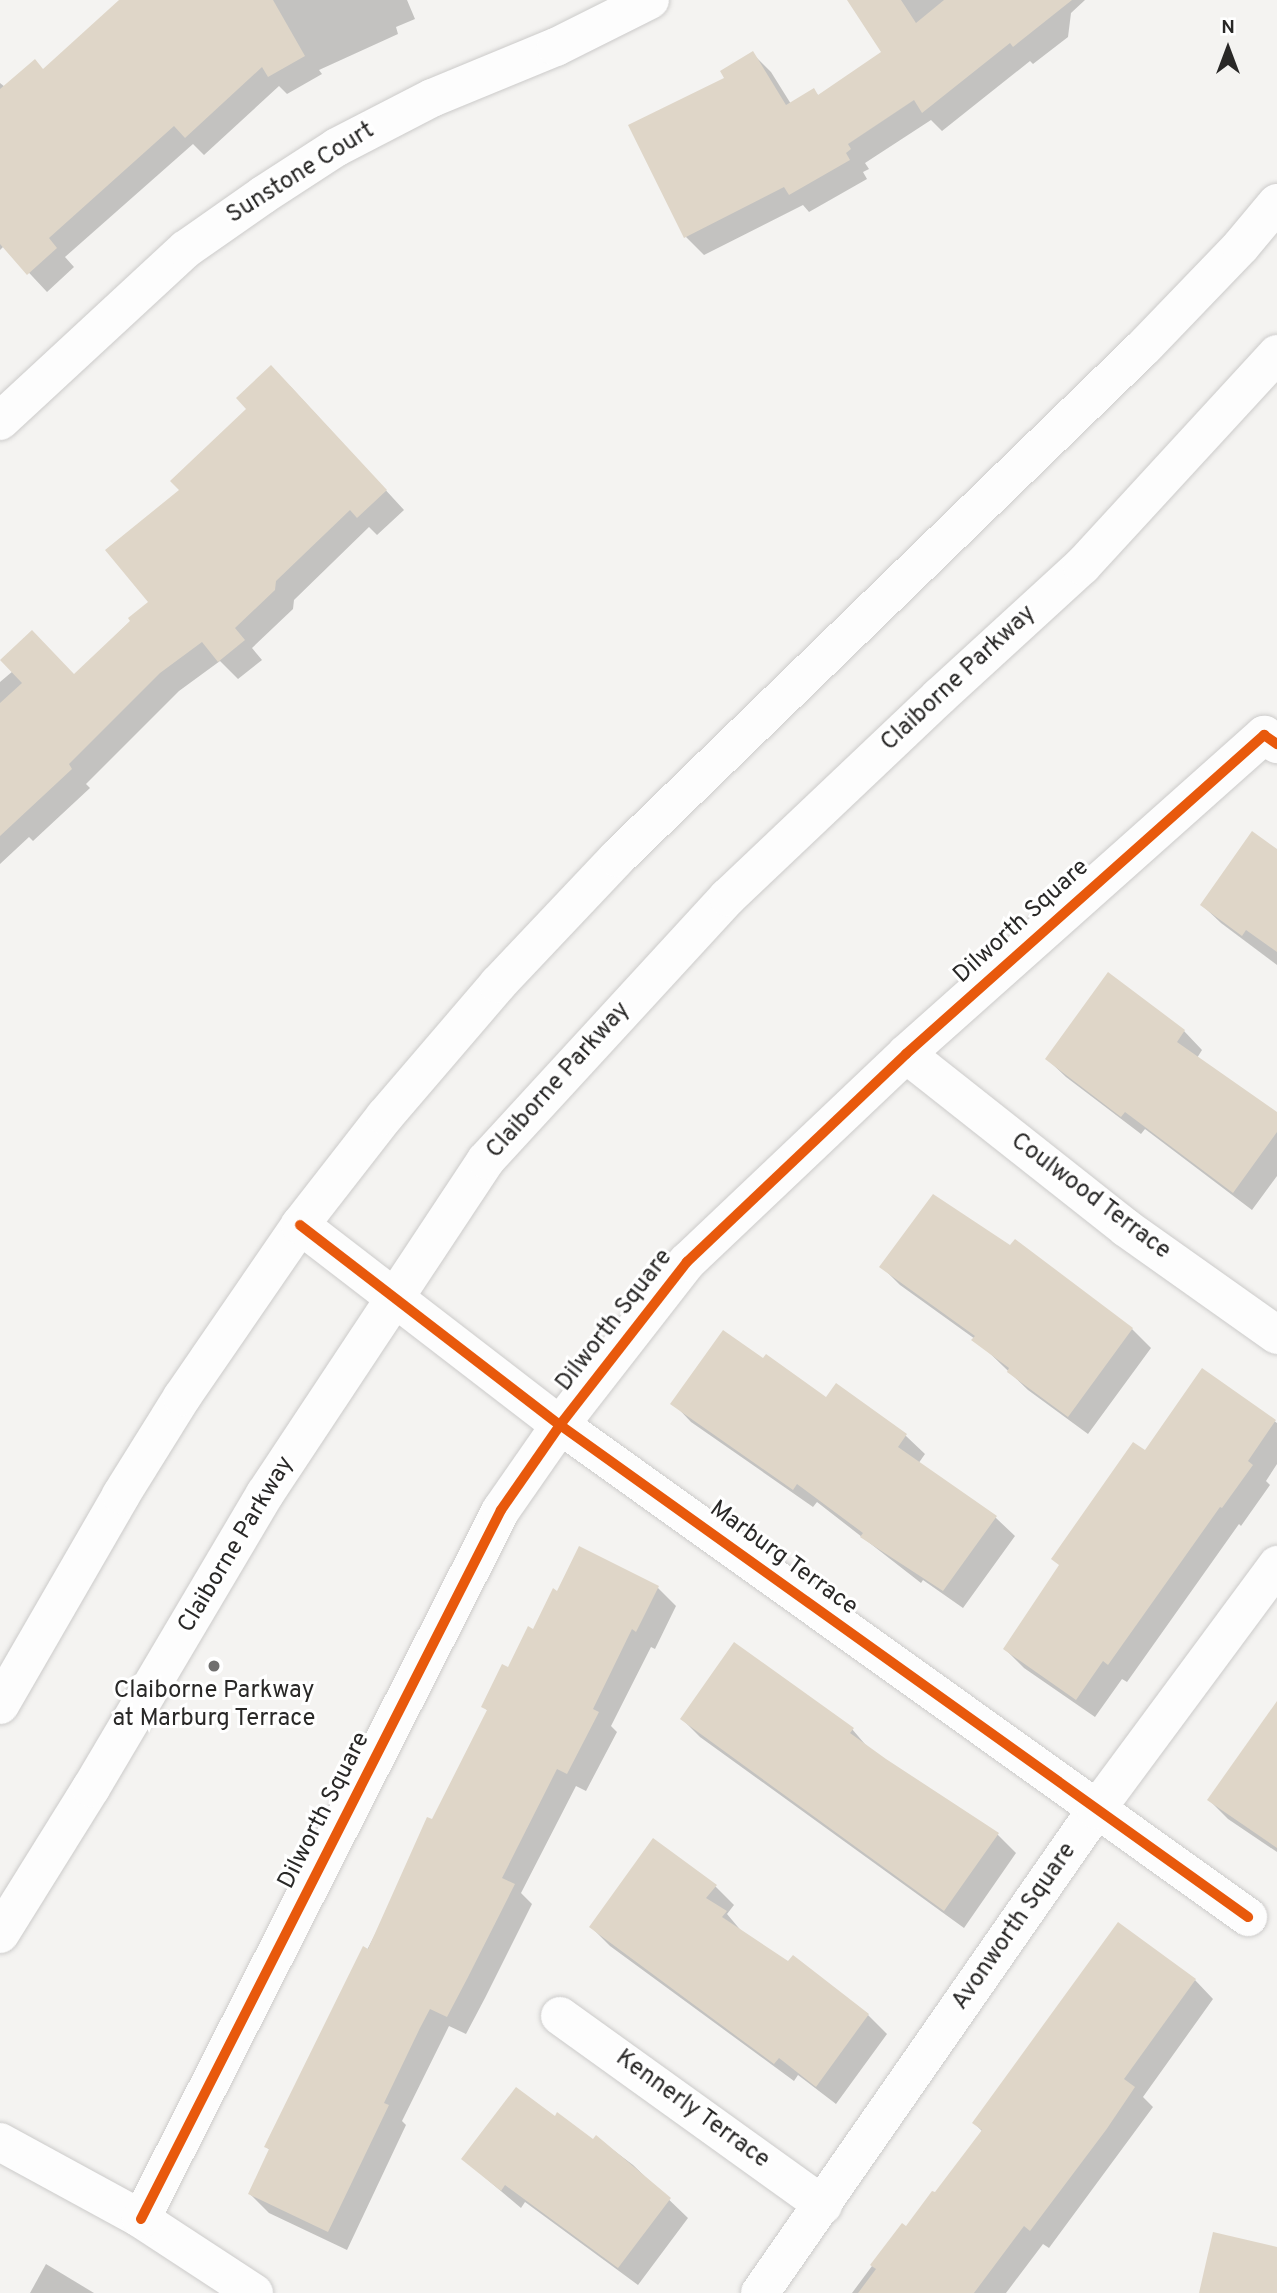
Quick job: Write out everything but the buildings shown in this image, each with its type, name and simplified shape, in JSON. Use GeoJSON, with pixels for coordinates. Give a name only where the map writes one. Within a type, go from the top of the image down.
{"type":"FeatureCollection","features":[{"type":"Feature","properties":{"kind":"street","name":"Sunstone Court"},"geometry":{"type":"LineString","coordinates":[[0,421],[186,250],[273,188],[337,147],[432,98],[556,47],[650,0]]}},
{"type":"Feature","properties":{"kind":"street"},"geometry":{"type":"LineString","coordinates":[[0,1705],[121,1495],[182,1397],[300,1225],[385,1116],[498,984],[617,858],[1143,348],[1241,246],[1277,203]]}},
{"type":"Feature","properties":{"kind":"street","name":"Claiborne Parkway"},"geometry":{"type":"LineString","coordinates":[[0,1934],[91,1788],[265,1494],[486,1160],[728,897],[1082,566],[1277,355]]}},
{"type":"Feature","properties":{"kind":"street","name":"Dilworth Square"},"geometry":{"type":"LineString","coordinates":[[141,2219],[501,1510],[560,1425],[687,1262],[906,1054],[1264,735],[1277,744]]}},
{"type":"Feature","properties":{"kind":"street","name":"Coulwood Terrace"},"geometry":{"type":"LineString","coordinates":[[906,1054],[1126,1227],[1277,1335]]}},
{"type":"Feature","properties":{"kind":"street","name":"Marburg Terrace"},"geometry":{"type":"LineString","coordinates":[[300,1225],[393,1300],[560,1425],[1248,1917]]}},
{"type":"Feature","properties":{"kind":"street","name":"Avonworth Square"},"geometry":{"type":"LineString","coordinates":[[760,2293],[1096,1810],[1277,1565]]}},
{"type":"Feature","properties":{"kind":"street","name":"Kennerly Terrace"},"geometry":{"type":"LineString","coordinates":[[560,2016],[823,2205]]}},
{"type":"Feature","properties":{"kind":"street"},"geometry":{"type":"LineString","coordinates":[[0,2143],[141,2219],[254,2293]]}},
{"type":"Feature","properties":{"kind":"cycle path"},"geometry":{"type":"LineString","coordinates":[[141,2219],[501,1510],[560,1425],[687,1262],[906,1054],[1264,735],[1277,744]]}},
{"type":"Feature","properties":{"kind":"cycle path"},"geometry":{"type":"LineString","coordinates":[[300,1225],[560,1425],[1248,1917]]}},
{"type":"Feature","properties":{"kind":"place","name":"Claiborne Parkway at Marburg Terrace"},"geometry":{"type":"Point","coordinates":[214,1666]}}]}
